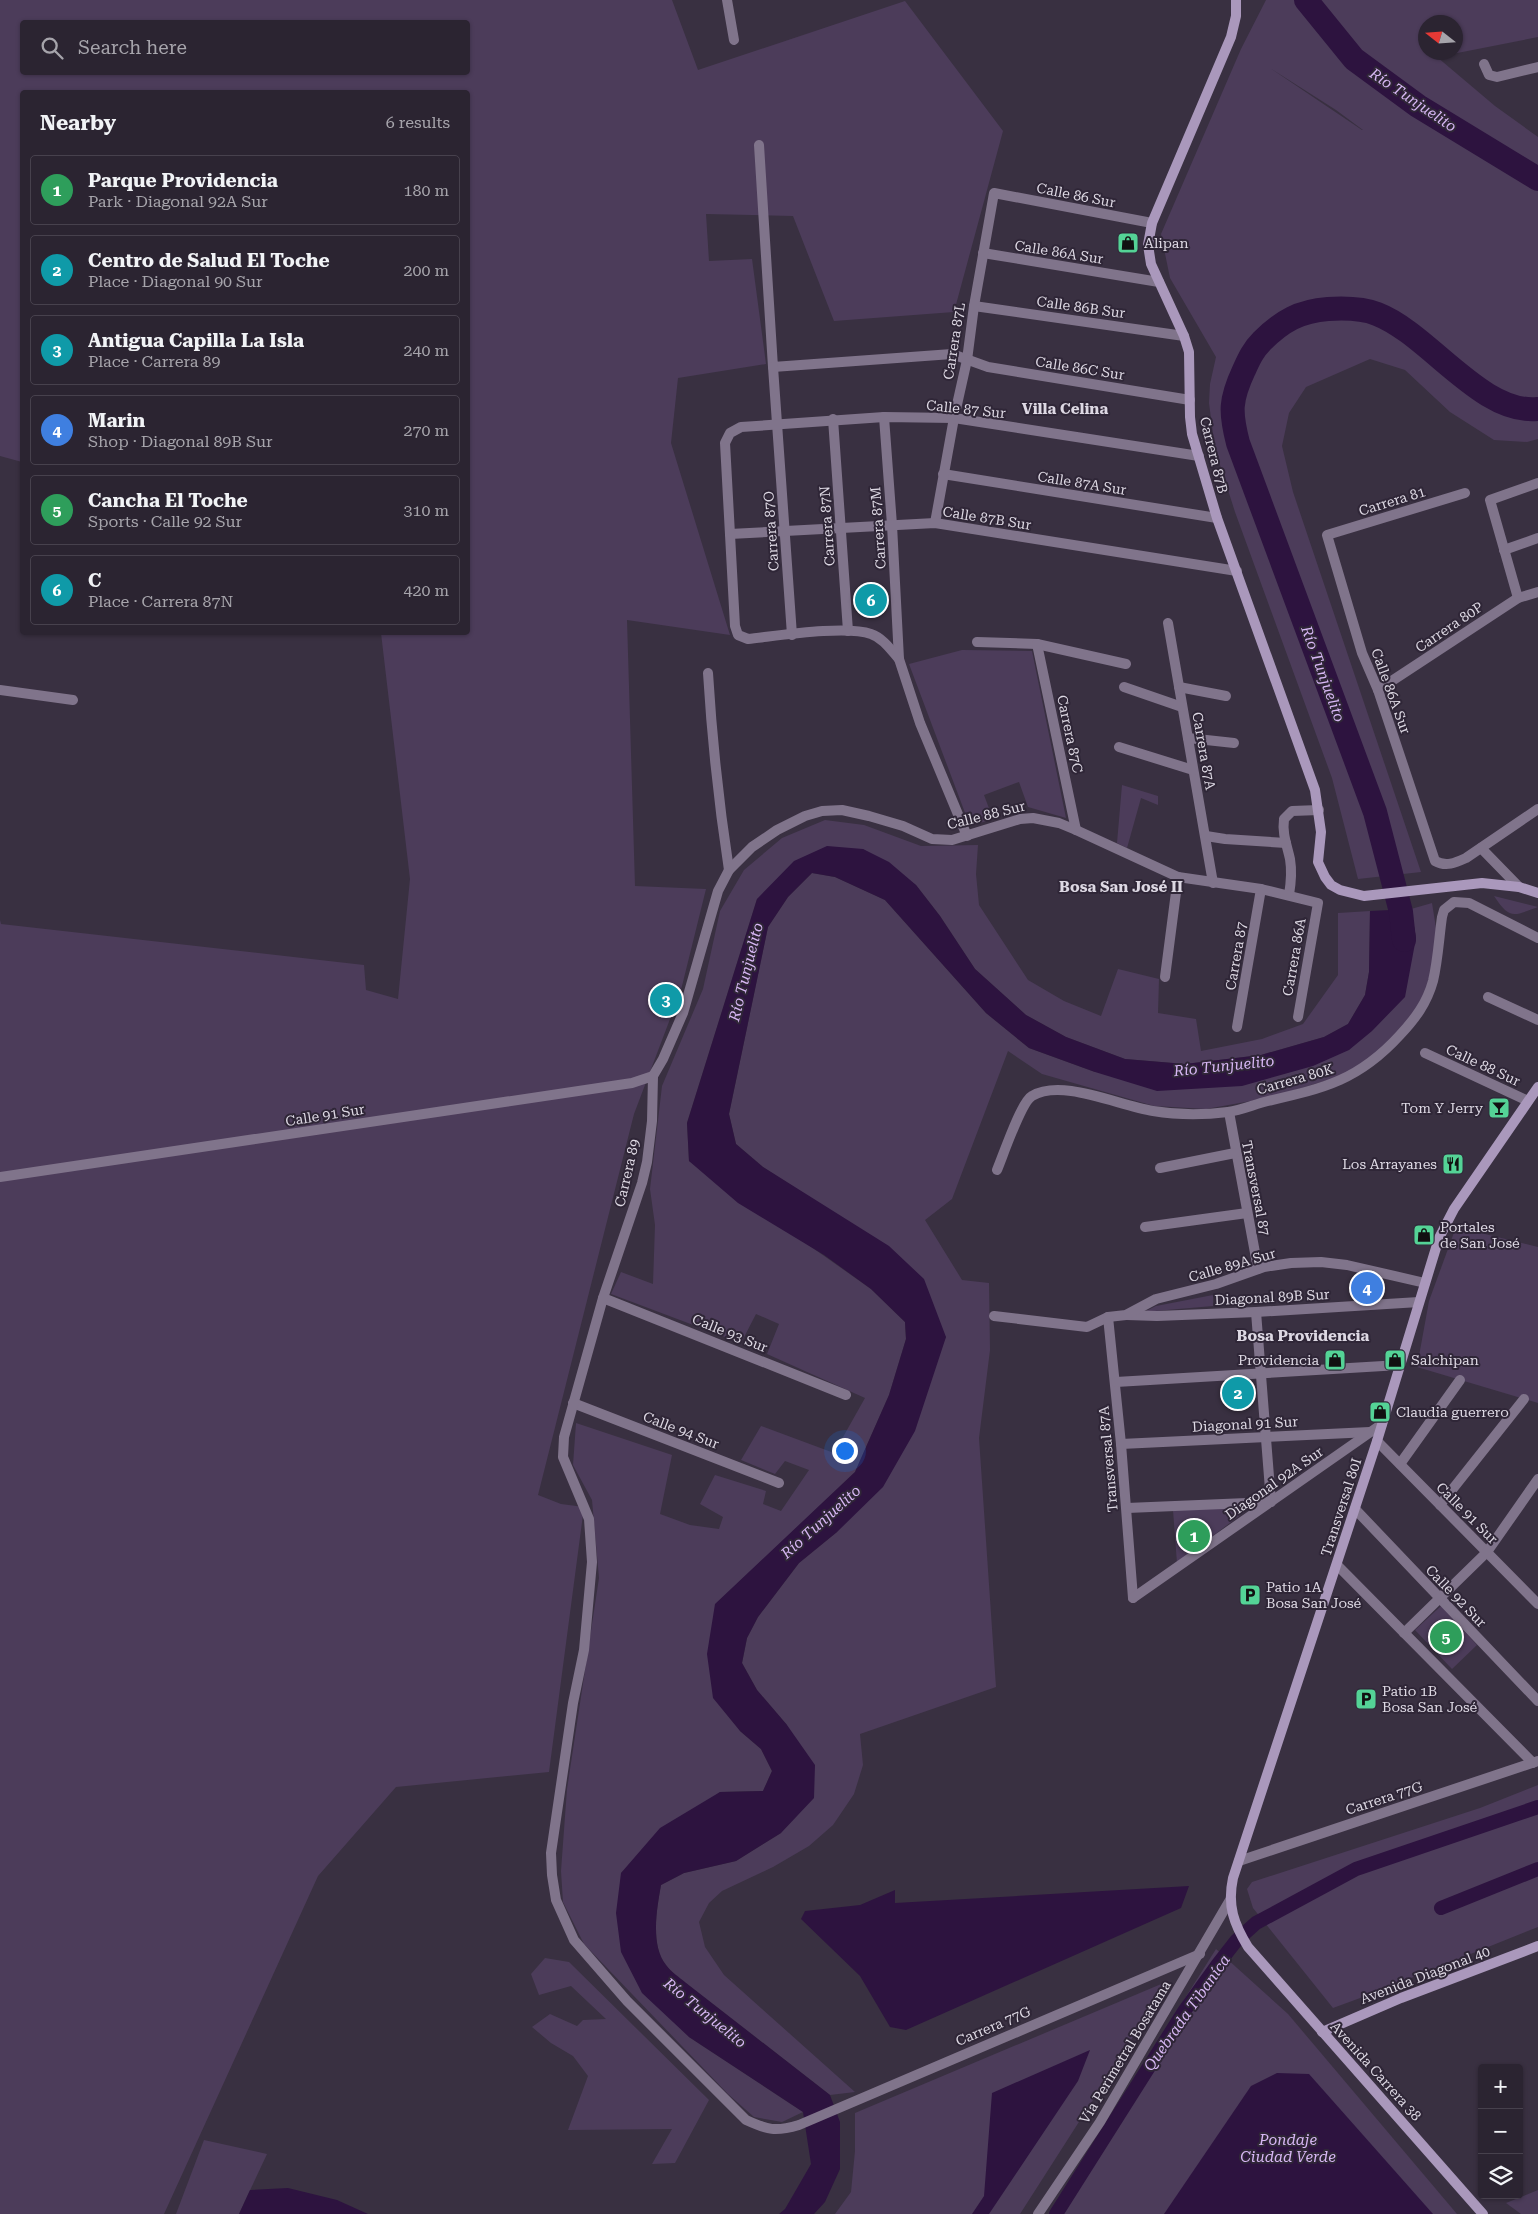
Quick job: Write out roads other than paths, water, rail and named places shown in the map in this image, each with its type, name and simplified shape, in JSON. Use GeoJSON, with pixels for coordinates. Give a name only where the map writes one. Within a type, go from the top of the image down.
{"type":"FeatureCollection","features":[{"type":"Feature","properties":{"kind":"main road","name":"Carrera 87B"},"geometry":{"type":"LineString","coordinates":[[1236,0],[1233,30],[1225,56],[1152,224],[1148,245],[1151,264],[1184,336],[1189,352],[1192,434],[1217,518],[1315,790],[1321,832],[1318,862],[1320,869],[1331,884],[1340,890],[1364,896],[1482,882],[1519,887]]}},
{"type":"Feature","properties":{"kind":"main road"},"geometry":{"type":"LineString","coordinates":[[1519,887],[1538,893]]}},
{"type":"Feature","properties":{"kind":"main road","name":"Transversal 80I"},"geometry":{"type":"LineString","coordinates":[[1237,1930],[1231,1912],[1230,1900],[1233,1878],[1355,1510],[1439,1238],[1454,1209],[1538,1087]]}},
{"type":"Feature","properties":{"kind":"main road","name":"Avenida Carrera 38"},"geometry":{"type":"LineString","coordinates":[[1237,1930],[1248,1947],[1484,2214]]}},
{"type":"Feature","properties":{"kind":"main road","name":"Avenida Diagonal 40"},"geometry":{"type":"LineString","coordinates":[[1322,2032],[1401,1998],[1538,1946]]}},
{"type":"Feature","properties":{"kind":"street"},"geometry":{"type":"LineString","coordinates":[[727,0],[734,40]]}},
{"type":"Feature","properties":{"kind":"street"},"geometry":{"type":"LineString","coordinates":[[1484,64],[1489,74],[1497,77],[1538,67]]}},
{"type":"Feature","properties":{"kind":"street","name":"Carrera 87O"},"geometry":{"type":"LineString","coordinates":[[758,145],[792,635]]}},
{"type":"Feature","properties":{"kind":"street","name":"Calle 86 Sur"},"geometry":{"type":"LineString","coordinates":[[994,193],[1152,224]]}},
{"type":"Feature","properties":{"kind":"street","name":"Carrera 87L"},"geometry":{"type":"LineString","coordinates":[[935,524],[954,418],[967,360],[974,306],[994,193]]}},
{"type":"Feature","properties":{"kind":"street","name":"Calle 86A Sur"},"geometry":{"type":"LineString","coordinates":[[983,253],[1159,282]]}},
{"type":"Feature","properties":{"kind":"street","name":"Calle 86B Sur"},"geometry":{"type":"LineString","coordinates":[[974,306],[1184,336]]}},
{"type":"Feature","properties":{"kind":"street","name":"Calle 86C Sur"},"geometry":{"type":"LineString","coordinates":[[773,367],[952,354],[988,367],[1190,400]]}},
{"type":"Feature","properties":{"kind":"street","name":"Calle 87 Sur"},"geometry":{"type":"LineString","coordinates":[[730,534],[725,443],[730,433],[741,427],[833,419],[884,417],[954,418],[1199,456]]}},
{"type":"Feature","properties":{"kind":"street","name":"Carrera 87M"},"geometry":{"type":"LineString","coordinates":[[884,417],[899,659],[920,723],[966,836]]}},
{"type":"Feature","properties":{"kind":"street","name":"Carrera 87N"},"geometry":{"type":"LineString","coordinates":[[833,419],[848,631]]}},
{"type":"Feature","properties":{"kind":"street","name":"Calle 87A Sur"},"geometry":{"type":"LineString","coordinates":[[944,474],[1217,518]]}},
{"type":"Feature","properties":{"kind":"street"},"geometry":{"type":"LineString","coordinates":[[1518,598],[1490,500],[1538,483]]}},
{"type":"Feature","properties":{"kind":"street","name":"Carrera 81"},"geometry":{"type":"LineString","coordinates":[[1328,536],[1465,493]]}},
{"type":"Feature","properties":{"kind":"street","name":"Calle 87B Sur"},"geometry":{"type":"LineString","coordinates":[[730,534],[935,524],[1237,571]]}},
{"type":"Feature","properties":{"kind":"street"},"geometry":{"type":"LineString","coordinates":[[730,534],[735,626],[738,635],[748,640],[848,631],[870,634],[882,640],[899,659]]}},
{"type":"Feature","properties":{"kind":"street","name":"Calle 86A Sur"},"geometry":{"type":"LineString","coordinates":[[1328,536],[1362,652],[1378,690],[1432,856],[1440,863],[1453,864],[1480,848]]}},
{"type":"Feature","properties":{"kind":"street"},"geometry":{"type":"LineString","coordinates":[[1504,550],[1538,538]]}},
{"type":"Feature","properties":{"kind":"street","name":"Carrera 80P"},"geometry":{"type":"LineString","coordinates":[[1378,690],[1518,598],[1538,592]]}},
{"type":"Feature","properties":{"kind":"street","name":"Carrera 87A"},"geometry":{"type":"LineString","coordinates":[[1168,623],[1213,883]]}},
{"type":"Feature","properties":{"kind":"street"},"geometry":{"type":"LineString","coordinates":[[977,642],[1037,644],[1126,664]]}},
{"type":"Feature","properties":{"kind":"street","name":"Carrera 87C"},"geometry":{"type":"LineString","coordinates":[[1037,644],[1076,830]]}},
{"type":"Feature","properties":{"kind":"street"},"geometry":{"type":"LineString","coordinates":[[708,673],[712,736],[722,831],[729,870]]}},
{"type":"Feature","properties":{"kind":"street"},"geometry":{"type":"LineString","coordinates":[[1124,687],[1182,707]]}},
{"type":"Feature","properties":{"kind":"street"},"geometry":{"type":"LineString","coordinates":[[1179,687],[1226,696]]}},
{"type":"Feature","properties":{"kind":"street"},"geometry":{"type":"LineString","coordinates":[[0,690],[73,700]]}},
{"type":"Feature","properties":{"kind":"street"},"geometry":{"type":"LineString","coordinates":[[1188,738],[1234,743]]}},
{"type":"Feature","properties":{"kind":"street"},"geometry":{"type":"LineString","coordinates":[[1119,747],[1193,770]]}},
{"type":"Feature","properties":{"kind":"street"},"geometry":{"type":"LineString","coordinates":[[1519,887],[1480,848],[1538,809]]}},
{"type":"Feature","properties":{"kind":"street","name":"Calle 88 Sur"},"geometry":{"type":"LineString","coordinates":[[729,870],[752,847],[777,830],[805,816],[822,811],[842,810],[869,816],[902,826],[932,839],[952,840],[1033,818],[1059,823],[1178,877],[1289,895],[1318,903]]}},
{"type":"Feature","properties":{"kind":"street"},"geometry":{"type":"LineString","coordinates":[[1289,895],[1291,869],[1282,832],[1284,819],[1292,811],[1319,810]]}},
{"type":"Feature","properties":{"kind":"street"},"geometry":{"type":"LineString","coordinates":[[1206,836],[1286,843]]}},
{"type":"Feature","properties":{"kind":"street","name":"Carrera 89"},"geometry":{"type":"LineString","coordinates":[[563,1457],[564,1438],[573,1403],[603,1298],[637,1202],[647,1162],[652,1121],[653,1076],[663,1059],[683,1013],[718,891],[729,870]]}},
{"type":"Feature","properties":{"kind":"street"},"geometry":{"type":"LineString","coordinates":[[1165,977],[1178,877]]}},
{"type":"Feature","properties":{"kind":"street","name":"Carrera 87"},"geometry":{"type":"LineString","coordinates":[[1237,1027],[1261,890]]}},
{"type":"Feature","properties":{"kind":"street","name":"Carrera 80K"},"geometry":{"type":"LineString","coordinates":[[997,1170],[1027,1100],[1039,1092],[1061,1089],[1071,1090],[1125,1106],[1155,1112],[1182,1114],[1229,1112],[1303,1094],[1338,1082],[1358,1072],[1376,1060],[1415,1018],[1424,1003],[1433,981],[1444,910],[1454,902],[1469,903],[1538,938]]}},
{"type":"Feature","properties":{"kind":"street","name":"Carrera 86A"},"geometry":{"type":"LineString","coordinates":[[1298,1016],[1318,903]]}},
{"type":"Feature","properties":{"kind":"street"},"geometry":{"type":"LineString","coordinates":[[1488,998],[1538,1020]]}},
{"type":"Feature","properties":{"kind":"street","name":"Calle 88 Sur"},"geometry":{"type":"LineString","coordinates":[[1425,1053],[1528,1101]]}},
{"type":"Feature","properties":{"kind":"street","name":"Calle 91 Sur"},"geometry":{"type":"LineString","coordinates":[[0,1177],[632,1083],[653,1076]]}},
{"type":"Feature","properties":{"kind":"street","name":"Transversal 87"},"geometry":{"type":"LineString","coordinates":[[1229,1112],[1235,1154],[1258,1270]]}},
{"type":"Feature","properties":{"kind":"street"},"geometry":{"type":"LineString","coordinates":[[1160,1168],[1235,1154]]}},
{"type":"Feature","properties":{"kind":"street"},"geometry":{"type":"LineString","coordinates":[[1145,1227],[1247,1213]]}},
{"type":"Feature","properties":{"kind":"street","name":"Calle 89A Sur"},"geometry":{"type":"LineString","coordinates":[[994,1316],[1087,1327],[1108,1318],[1126,1315],[1156,1299],[1216,1284],[1258,1270],[1291,1263],[1321,1262],[1377,1271],[1425,1283]]}},
{"type":"Feature","properties":{"kind":"street","name":"Calle 93 Sur"},"geometry":{"type":"LineString","coordinates":[[603,1298],[846,1395]]}},
{"type":"Feature","properties":{"kind":"street","name":"Diagonal 89B Sur"},"geometry":{"type":"LineString","coordinates":[[1126,1315],[1256,1312],[1419,1302]]}},
{"type":"Feature","properties":{"kind":"street"},"geometry":{"type":"LineString","coordinates":[[1126,1508],[1271,1502],[1256,1312]]}},
{"type":"Feature","properties":{"kind":"street","name":"Transversal 87A"},"geometry":{"type":"LineString","coordinates":[[1108,1318],[1116,1382],[1133,1598]]}},
{"type":"Feature","properties":{"kind":"street"},"geometry":{"type":"LineString","coordinates":[[1116,1382],[1400,1365]]}},
{"type":"Feature","properties":{"kind":"street"},"geometry":{"type":"LineString","coordinates":[[1400,1464],[1460,1380]]}},
{"type":"Feature","properties":{"kind":"street"},"geometry":{"type":"LineString","coordinates":[[1440,1505],[1524,1399]]}},
{"type":"Feature","properties":{"kind":"street","name":"Calle 94 Sur"},"geometry":{"type":"LineString","coordinates":[[573,1403],[779,1483]]}},
{"type":"Feature","properties":{"kind":"street","name":"Diagonal 92A Sur"},"geometry":{"type":"LineString","coordinates":[[1133,1598],[1382,1424]]}},
{"type":"Feature","properties":{"kind":"street","name":"Diagonal 91 Sur"},"geometry":{"type":"LineString","coordinates":[[1121,1444],[1370,1432]]}},
{"type":"Feature","properties":{"kind":"street","name":"Calle 91 Sur"},"geometry":{"type":"LineString","coordinates":[[1377,1441],[1538,1604]]}},
{"type":"Feature","properties":{"kind":"street","name":"Carrera 77G"},"geometry":{"type":"LineString","coordinates":[[563,1457],[589,1519],[592,1562],[584,1650],[572,1703],[552,1853],[552,1875],[556,1900],[574,1940],[627,2001],[746,2120],[768,2130],[781,2130],[799,2125],[841,2109],[931,2067],[1200,1954]]}},
{"type":"Feature","properties":{"kind":"street"},"geometry":{"type":"LineString","coordinates":[[1404,1633],[1486,1552],[1538,1479]]}},
{"type":"Feature","properties":{"kind":"street","name":"Calle 92 Sur"},"geometry":{"type":"LineString","coordinates":[[1355,1510],[1538,1701]]}},
{"type":"Feature","properties":{"kind":"street"},"geometry":{"type":"LineString","coordinates":[[1336,1565],[1536,1762]]}},
{"type":"Feature","properties":{"kind":"street","name":"Carrera 77G"},"geometry":{"type":"LineString","coordinates":[[1239,1861],[1536,1762]]}},
{"type":"Feature","properties":{"kind":"street","name":"Vía Perimetral Bosatama"},"geometry":{"type":"LineString","coordinates":[[1038,2214],[1100,2122],[1230,1900]]}},
{"type":"Feature","properties":{"kind":"water"},"geometry":{"type":"Polygon","coordinates":[[[827,846],[863,849],[889,862],[916,885],[940,916],[975,969],[1026,1015],[1066,1037],[1125,1059],[1185,1064],[1261,1055],[1324,1037],[1348,1024],[1365,995],[1369,972],[1370,911],[1411,909],[1416,938],[1405,997],[1372,1031],[1349,1050],[1313,1066],[1242,1086],[1157,1091],[1095,1072],[1029,1048],[986,1013],[885,900],[835,877],[812,873],[788,897],[768,927],[729,1114],[736,1144],[763,1167],[889,1246],[924,1279],[946,1337],[915,1431],[883,1487],[837,1532],[799,1563],[758,1617],[747,1638],[742,1663],[757,1690],[787,1725],[815,1765],[814,1798],[781,1833],[736,1861],[684,1873],[661,1885],[656,1937],[661,1957],[666,1965],[686,1983],[830,2095],[840,2122],[840,2169],[825,2202],[814,2214],[779,2214],[785,2209],[811,2164],[803,2112],[689,2037],[642,1993],[621,1952],[616,1913],[621,1873],[660,1828],[720,1792],[763,1791],[772,1771],[761,1749],[740,1731],[713,1698],[707,1654],[715,1604],[855,1472],[889,1395],[906,1339],[905,1322],[871,1289],[824,1255],[738,1203],[689,1161],[687,1123],[757,899],[794,861],[827,846]]]}},
{"type":"Feature","properties":{"kind":"water"},"geometry":{"type":"Polygon","coordinates":[[[1189,1886],[1181,1908],[906,2030],[890,2027],[860,1976],[801,1919],[805,1911],[860,1905],[895,1890],[895,1903],[1189,1886]]]}},
{"type":"Feature","properties":{"kind":"water"},"geometry":{"type":"Polygon","coordinates":[[[1090,2050],[1078,2081],[989,2214],[972,2214],[984,2196],[992,2093],[1090,2050]]]}},
{"type":"Feature","properties":{"kind":"water","name":"Pondaje Ciudad Verde"},"geometry":{"type":"Polygon","coordinates":[[[1277,2073],[1309,2074],[1433,2214],[1164,2214],[1251,2086],[1277,2073]]]}},
{"type":"Feature","properties":{"kind":"water"},"geometry":{"type":"Polygon","coordinates":[[[288,2188],[337,2200],[368,2214],[239,2214],[250,2190],[288,2188]]]}},
{"type":"Feature","properties":{"kind":"waterway","name":"Río Tunjuelito"},"geometry":{"type":"LineString","coordinates":[[1306,0],[1354,59],[1418,106],[1538,179]]}},
{"type":"Feature","properties":{"kind":"waterway","name":"Río Tunjuelito"},"geometry":{"type":"LineString","coordinates":[[1404,940],[1401,912],[1375,812],[1238,443],[1233,414],[1236,390],[1239,380],[1256,348],[1277,328],[1292,318],[1309,312],[1347,309],[1371,312],[1397,324],[1476,387],[1496,400],[1517,407],[1538,409]]}},
{"type":"Feature","properties":{"kind":"waterway","name":"Quebrada Tibaníca"},"geometry":{"type":"LineString","coordinates":[[1056,2214],[1185,2010],[1236,1941],[1256,1923],[1356,1869],[1538,1807]]}},
{"type":"Feature","properties":{"kind":"waterway"},"geometry":{"type":"LineString","coordinates":[[1441,1908],[1538,1869]]}},
{"type":"Feature","properties":{"kind":"place","name":"Alipan"},"geometry":{"type":"Point","coordinates":[1128,243]}},
{"type":"Feature","properties":{"kind":"place","name":"C"},"geometry":{"type":"Point","coordinates":[871,600]}},
{"type":"Feature","properties":{"kind":"place","name":"Antigua Capilla La Isla"},"geometry":{"type":"Point","coordinates":[666,1000]}},
{"type":"Feature","properties":{"kind":"place","name":"Tom Y Jerry"},"geometry":{"type":"Point","coordinates":[1499,1108]}},
{"type":"Feature","properties":{"kind":"place","name":"Los Arrayanes"},"geometry":{"type":"Point","coordinates":[1453,1164]}},
{"type":"Feature","properties":{"kind":"place","name":"Portales de San José"},"geometry":{"type":"Point","coordinates":[1424,1235]}},
{"type":"Feature","properties":{"kind":"place","name":"Marin"},"geometry":{"type":"Point","coordinates":[1367,1288]}},
{"type":"Feature","properties":{"kind":"place","name":"Providencia"},"geometry":{"type":"Point","coordinates":[1335,1360]}},
{"type":"Feature","properties":{"kind":"place","name":"Salchipan"},"geometry":{"type":"Point","coordinates":[1395,1360]}},
{"type":"Feature","properties":{"kind":"place","name":"Centro de Salud El Toche"},"geometry":{"type":"Point","coordinates":[1238,1393]}},
{"type":"Feature","properties":{"kind":"place","name":"Claudia guerrero"},"geometry":{"type":"Point","coordinates":[1380,1412]}},
{"type":"Feature","properties":{"kind":"place","name":"Parque Providencia"},"geometry":{"type":"Point","coordinates":[1194,1536]}},
{"type":"Feature","properties":{"kind":"place","name":"Patio 1A Bosa San José"},"geometry":{"type":"Point","coordinates":[1250,1595]}},
{"type":"Feature","properties":{"kind":"place","name":"Cancha El Toche"},"geometry":{"type":"Point","coordinates":[1446,1637]}},
{"type":"Feature","properties":{"kind":"place","name":"Patio 1B Bosa San José"},"geometry":{"type":"Point","coordinates":[1366,1699]}},
{"type":"Feature","properties":{"kind":"district","name":"Villa Celina"},"geometry":{"type":"Point","coordinates":[1065,409]}},
{"type":"Feature","properties":{"kind":"district","name":"Bosa San José II"},"geometry":{"type":"Point","coordinates":[1121,887]}},
{"type":"Feature","properties":{"kind":"district","name":"Bosa Providencia"},"geometry":{"type":"Point","coordinates":[1303,1336]}}]}
